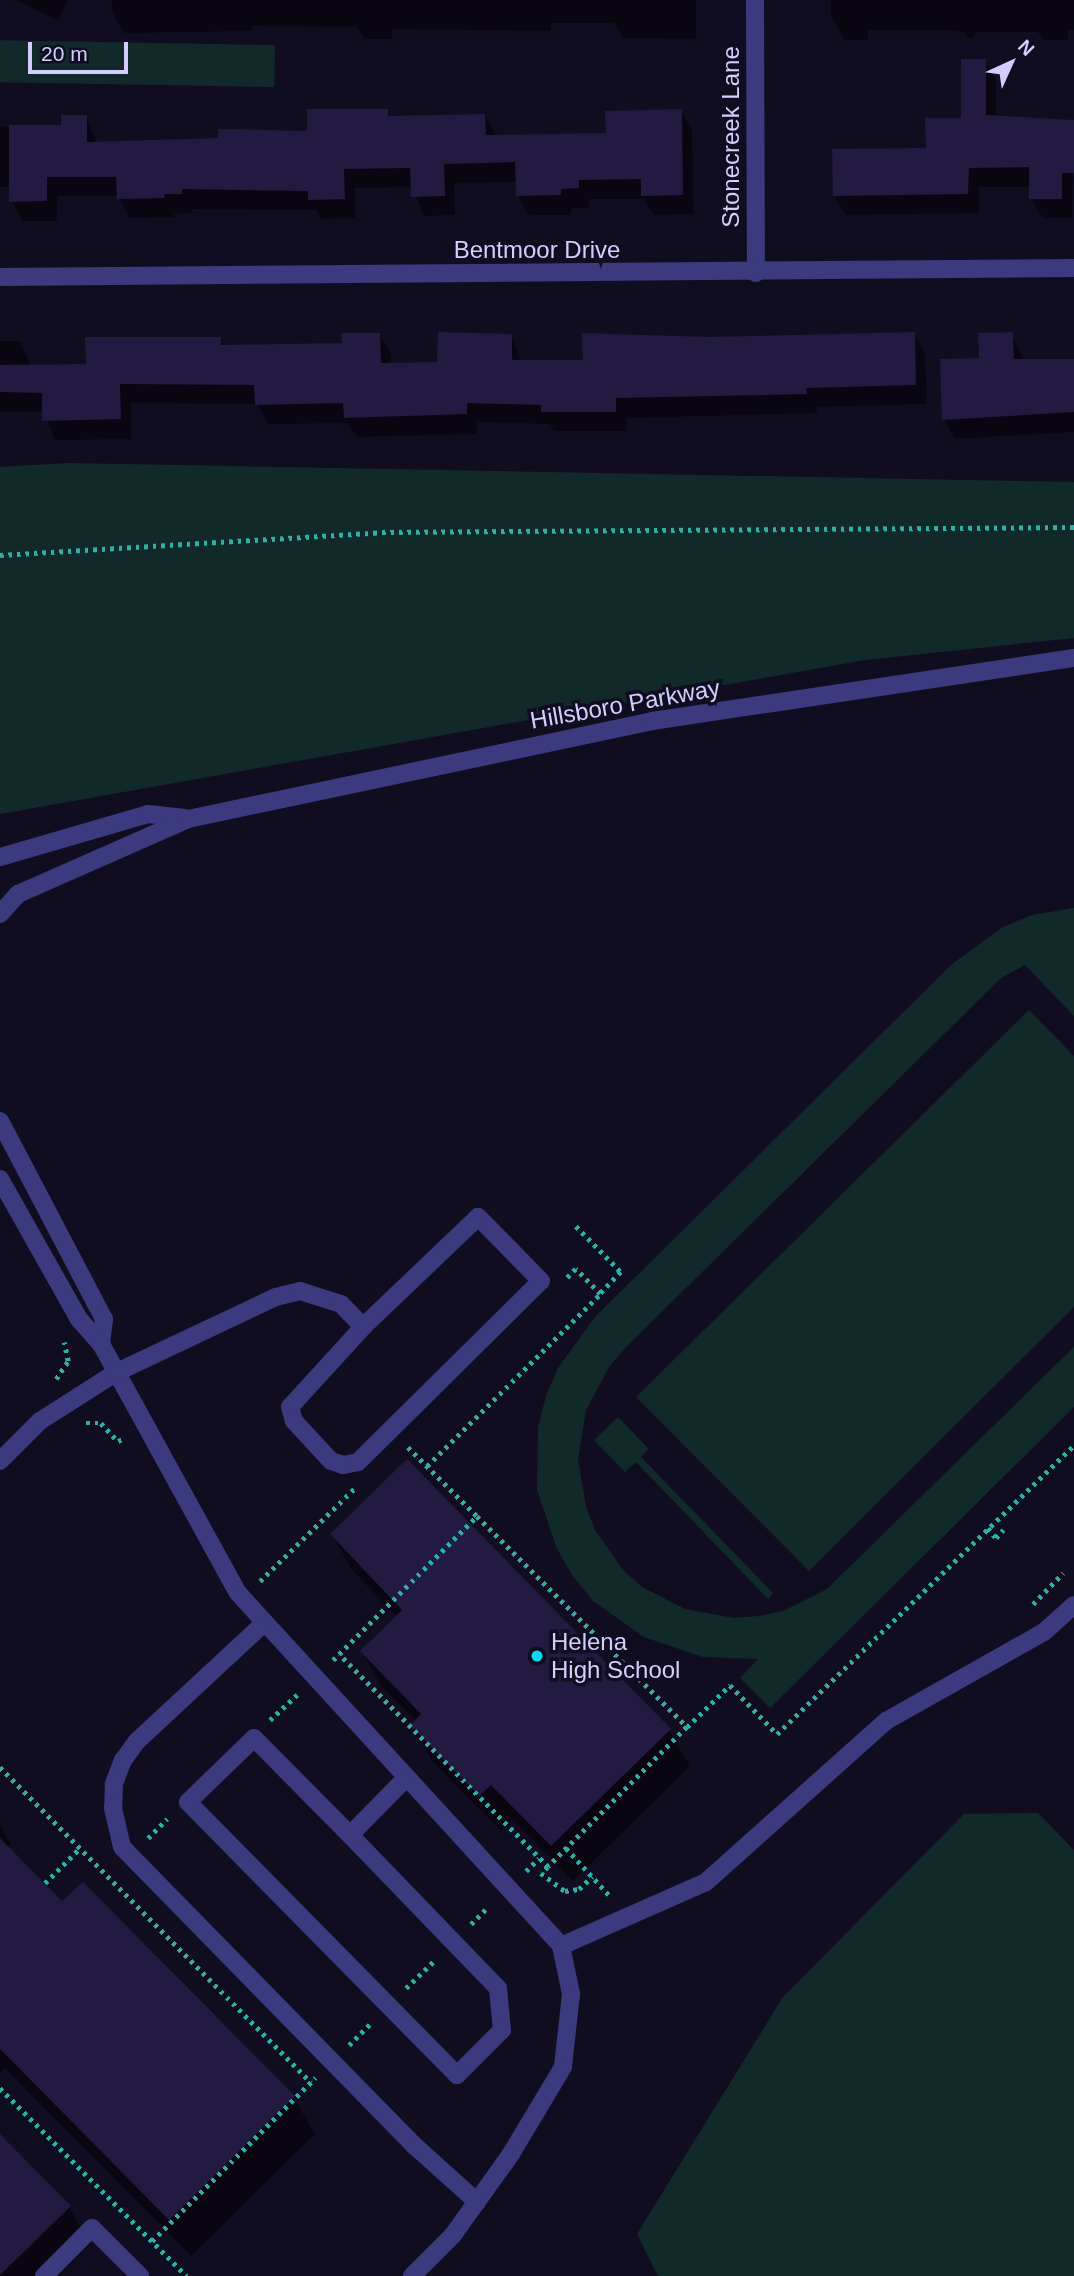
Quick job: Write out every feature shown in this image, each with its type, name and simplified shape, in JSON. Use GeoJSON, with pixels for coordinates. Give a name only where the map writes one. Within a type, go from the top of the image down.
{"type":"FeatureCollection","features":[{"type":"Feature","properties":{"kind":"street","name":"Stonecreek Lane"},"geometry":{"type":"LineString","coordinates":[[755,0],[756,273]]}},
{"type":"Feature","properties":{"kind":"street","name":"Bentmoor Drive"},"geometry":{"type":"LineString","coordinates":[[0,277],[756,273],[1074,268]]}},
{"type":"Feature","properties":{"kind":"street","name":"Hillsboro Parkway"},"geometry":{"type":"LineString","coordinates":[[0,914],[18,894],[188,819],[652,721],[1074,658]]}},
{"type":"Feature","properties":{"kind":"street","name":"Hillsboro Parkway"},"geometry":{"type":"LineString","coordinates":[[0,857],[148,814],[188,819]]}},
{"type":"Feature","properties":{"kind":"street"},"geometry":{"type":"LineString","coordinates":[[0,1122],[104,1319],[101,1344]]}},
{"type":"Feature","properties":{"kind":"street"},"geometry":{"type":"LineString","coordinates":[[0,1179],[79,1320],[101,1344],[237,1593],[262,1625],[407,1777],[561,1946],[571,1994],[563,2067],[477,2202],[453,2235],[412,2276]]}},
{"type":"Feature","properties":{"kind":"street"},"geometry":{"type":"LineString","coordinates":[[478,1217],[541,1281],[358,1462],[343,1465],[331,1461],[294,1421],[290,1407],[363,1328],[478,1217]]}},
{"type":"Feature","properties":{"kind":"street"},"geometry":{"type":"LineString","coordinates":[[0,1461],[40,1421],[115,1373],[276,1297],[300,1291],[341,1304],[363,1328]]}},
{"type":"Feature","properties":{"kind":"street"},"geometry":{"type":"LineString","coordinates":[[561,1946],[706,1882],[886,1721],[1044,1632],[1074,1605]]}},
{"type":"Feature","properties":{"kind":"street"},"geometry":{"type":"LineString","coordinates":[[262,1625],[137,1741],[114,1784],[113,1808],[122,1847],[416,2147],[477,2202]]}},
{"type":"Feature","properties":{"kind":"street"},"geometry":{"type":"LineString","coordinates":[[254,1738],[350,1835],[498,1988],[502,2031],[457,2075],[188,1802],[254,1738]]}},
{"type":"Feature","properties":{"kind":"street"},"geometry":{"type":"LineString","coordinates":[[350,1835],[407,1777]]}},
{"type":"Feature","properties":{"kind":"street"},"geometry":{"type":"LineString","coordinates":[[44,2276],[92,2228],[140,2276]]}},
{"type":"Feature","properties":{"kind":"path"},"geometry":{"type":"LineString","coordinates":[[0,555],[382,533],[1074,527]]}},
{"type":"Feature","properties":{"kind":"path"},"geometry":{"type":"LineString","coordinates":[[427,1466],[621,1272],[576,1226]]}},
{"type":"Feature","properties":{"kind":"path"},"geometry":{"type":"LineString","coordinates":[[576,1269],[600,1294]]}},
{"type":"Feature","properties":{"kind":"path"},"geometry":{"type":"LineString","coordinates":[[81,1422],[101,1423],[118,1441],[145,1427]]}},
{"type":"Feature","properties":{"kind":"path"},"geometry":{"type":"LineString","coordinates":[[402,1441],[687,1727]]}},
{"type":"Feature","properties":{"kind":"path"},"geometry":{"type":"LineString","coordinates":[[592,1877],[579,1889],[565,1891],[541,1873],[730,1685],[777,1734],[1074,1445]]}},
{"type":"Feature","properties":{"kind":"path"},"geometry":{"type":"LineString","coordinates":[[329,1664],[477,1516]]}},
{"type":"Feature","properties":{"kind":"path"},"geometry":{"type":"LineString","coordinates":[[988,1528],[996,1538],[1003,1530]]}},
{"type":"Feature","properties":{"kind":"path"},"geometry":{"type":"LineString","coordinates":[[339,1654],[548,1867]]}},
{"type":"Feature","properties":{"kind":"path"},"geometry":{"type":"LineString","coordinates":[[0,1767],[311,2082]]}},
{"type":"Feature","properties":{"kind":"path"},"geometry":{"type":"LineString","coordinates":[[45,1884],[80,1849]]}},
{"type":"Feature","properties":{"kind":"path"},"geometry":{"type":"LineString","coordinates":[[530,1868],[539,1858]]}},
{"type":"Feature","properties":{"kind":"path"},"geometry":{"type":"LineString","coordinates":[[0,2088],[187,2276]]}},
{"type":"Feature","properties":{"kind":"green space"},"geometry":{"type":"Polygon","coordinates":[[[0,40],[275,45],[274,87],[0,82],[0,40]]]}},
{"type":"Feature","properties":{"kind":"green space"},"geometry":{"type":"Polygon","coordinates":[[[69,463],[1074,482],[1074,638],[865,660],[0,814],[0,467],[69,463]]]}},
{"type":"Feature","properties":{"kind":"green space"},"geometry":{"type":"Polygon","coordinates":[[[1074,908],[1074,1016],[1025,965],[1001,978],[625,1348],[609,1367],[586,1410],[578,1459],[586,1507],[595,1530],[623,1570],[642,1587],[685,1609],[734,1618],[759,1616],[783,1611],[827,1589],[1074,1347],[1074,1407],[770,1708],[740,1678],[758,1659],[703,1657],[644,1637],[593,1601],[573,1576],[557,1549],[537,1490],[538,1427],[546,1396],[558,1368],[595,1317],[952,964],[1003,927],[1032,915],[1074,908]]]}},
{"type":"Feature","properties":{"kind":"green space"},"geometry":{"type":"Polygon","coordinates":[[[1029,1010],[1074,1056],[1074,1307],[809,1571],[636,1397],[1029,1010]]]}},
{"type":"Feature","properties":{"kind":"green space"},"geometry":{"type":"Polygon","coordinates":[[[618,1417],[649,1449],[641,1457],[773,1593],[768,1599],[636,1462],[625,1472],[594,1440],[618,1417]]]}},
{"type":"Feature","properties":{"kind":"green space"},"geometry":{"type":"Polygon","coordinates":[[[1038,1813],[1074,1850],[1074,2276],[658,2276],[637,2234],[783,1997],[964,1814],[1038,1813]]]}},
{"type":"Feature","properties":{"kind":"building"},"geometry":{"type":"Polygon","coordinates":[[[961,59],[986,59],[986,115],[1074,120],[1074,173],[1062,173],[1062,199],[1029,199],[1029,167],[969,168],[968,194],[833,196],[832,149],[926,148],[925,118],[961,118],[961,59]]]}},
{"type":"Feature","properties":{"kind":"building"},"geometry":{"type":"Polygon","coordinates":[[[307,109],[388,109],[388,116],[485,114],[486,135],[606,133],[605,111],[682,109],[683,195],[641,196],[641,179],[579,180],[579,188],[561,189],[561,195],[516,196],[515,162],[444,164],[445,196],[411,197],[410,168],[344,169],[345,199],[308,200],[308,191],[182,189],[182,194],[164,194],[165,198],[117,199],[116,177],[47,177],[47,201],[9,202],[9,125],[61,125],[61,115],[87,115],[87,142],[218,138],[218,129],[307,131],[307,109]]]}},
{"type":"Feature","properties":{"kind":"building"},"geometry":{"type":"Polygon","coordinates":[[[438,332],[512,334],[512,360],[583,360],[582,333],[709,337],[915,332],[916,385],[806,388],[807,394],[616,398],[616,412],[541,412],[541,405],[467,403],[467,414],[344,418],[343,403],[255,405],[254,385],[120,384],[121,419],[42,421],[42,393],[0,392],[0,365],[86,364],[85,337],[221,337],[221,345],[342,343],[341,333],[380,333],[381,363],[437,362],[438,332]]]}},
{"type":"Feature","properties":{"kind":"building"},"geometry":{"type":"Polygon","coordinates":[[[1013,332],[1014,359],[1074,359],[1074,412],[942,420],[940,359],[979,358],[978,333],[1013,332]]]}},
{"type":"Feature","properties":{"kind":"building"},"geometry":{"type":"Polygon","coordinates":[[[407,1459],[671,1729],[551,1846],[491,1785],[479,1796],[410,1725],[421,1714],[360,1651],[402,1610],[330,1534],[407,1459]]]}},
{"type":"Feature","properties":{"kind":"building"},"geometry":{"type":"Polygon","coordinates":[[[0,1838],[62,1901],[83,1882],[295,2096],[169,2220],[0,2049],[0,1838]]]}},
{"type":"Feature","properties":{"kind":"building"},"geometry":{"type":"Polygon","coordinates":[[[0,2134],[71,2206],[0,2275],[0,2134]]]}},
{"type":"Feature","properties":{"kind":"place","name":"Helena High School"},"geometry":{"type":"Point","coordinates":[537,1656]}}]}
